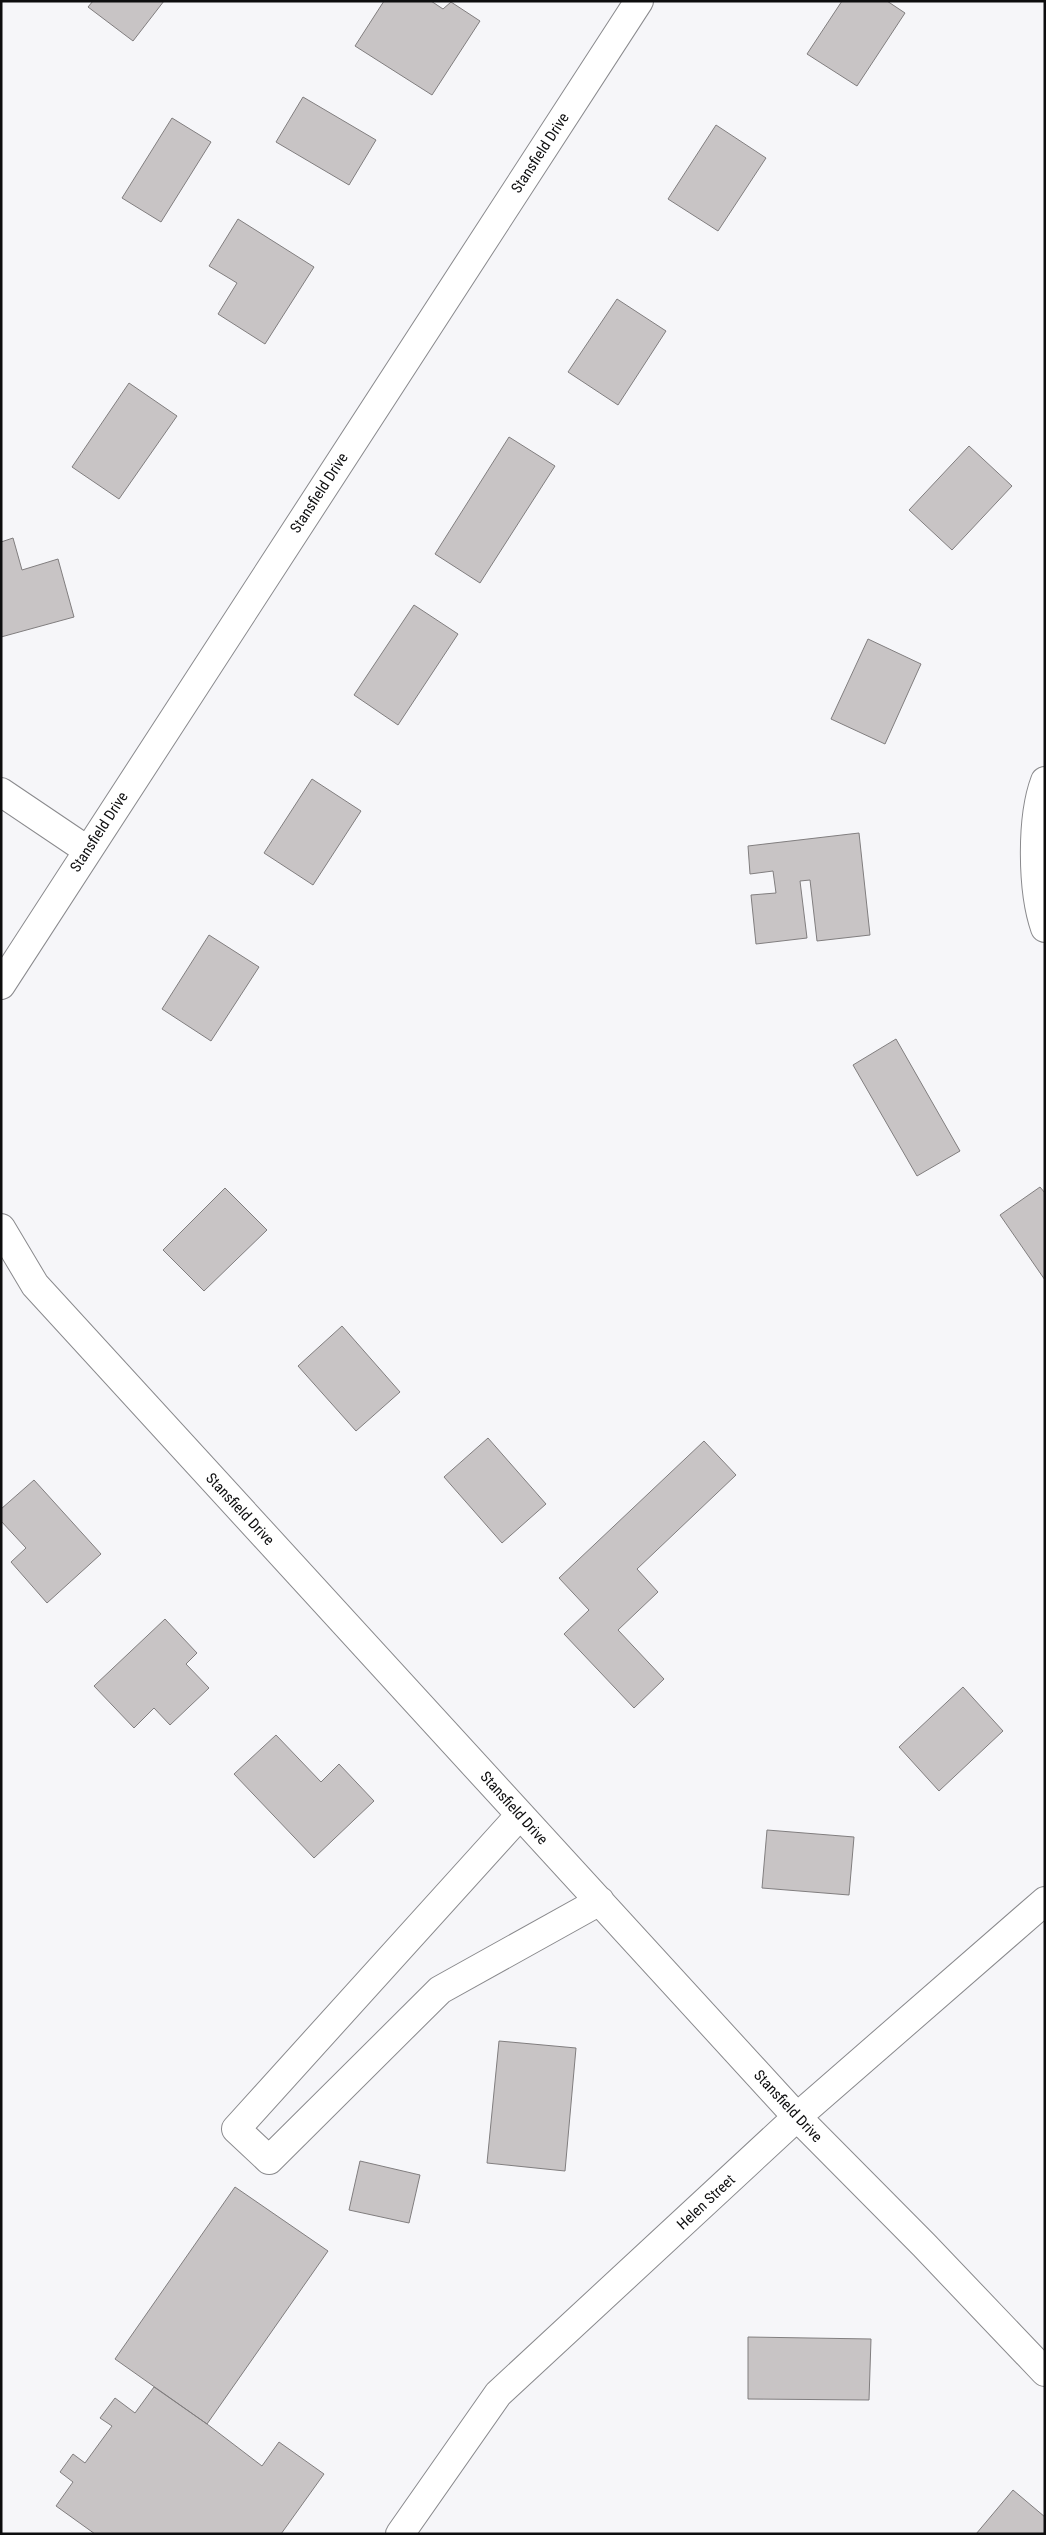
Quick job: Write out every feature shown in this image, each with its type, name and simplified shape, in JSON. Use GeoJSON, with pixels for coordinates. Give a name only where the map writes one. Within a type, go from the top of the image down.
{"type":"FeatureCollection","features":[{"type":"Feature","properties":{"kind":"street","name":"Stansfield Drive"},"geometry":{"type":"LineString","coordinates":[[1,985],[639,1]]}},
{"type":"Feature","properties":{"kind":"street"},"geometry":{"type":"LineString","coordinates":[[1045,781],[1038,812],[1035,869],[1045,928]]}},
{"type":"Feature","properties":{"kind":"street"},"geometry":{"type":"LineString","coordinates":[[1,792],[87,850]]}},
{"type":"Feature","properties":{"kind":"street","name":"Stansfield Drive"},"geometry":{"type":"LineString","coordinates":[[1,1228],[34,1285],[797,2117],[924,2245],[1045,2372]]}},
{"type":"Feature","properties":{"kind":"street"},"geometry":{"type":"LineString","coordinates":[[520,1815],[236,2129],[269,2160],[440,1990],[600,1901]]}},
{"type":"Feature","properties":{"kind":"street","name":"Helen Street"},"geometry":{"type":"LineString","coordinates":[[400,2534],[498,2394],[797,2117],[1045,1901]]}},
{"type":"Feature","properties":{"kind":"building"},"geometry":{"type":"Polygon","coordinates":[[[93,1],[164,1],[133,41],[88,7],[93,1]]]}},
{"type":"Feature","properties":{"kind":"building"},"geometry":{"type":"Polygon","coordinates":[[[384,1],[431,1],[443,9],[451,2],[480,21],[432,95],[355,46],[384,1]]]}},
{"type":"Feature","properties":{"kind":"building"},"geometry":{"type":"Polygon","coordinates":[[[842,1],[887,1],[905,13],[857,86],[807,54],[842,1]]]}},
{"type":"Feature","properties":{"kind":"building"},"geometry":{"type":"Polygon","coordinates":[[[303,97],[376,140],[349,185],[276,142],[303,97]]]}},
{"type":"Feature","properties":{"kind":"building"},"geometry":{"type":"Polygon","coordinates":[[[172,118],[211,142],[161,222],[122,198],[172,118]]]}},
{"type":"Feature","properties":{"kind":"building"},"geometry":{"type":"Polygon","coordinates":[[[716,125],[766,158],[718,231],[668,199],[716,125]]]}},
{"type":"Feature","properties":{"kind":"building"},"geometry":{"type":"Polygon","coordinates":[[[238,219],[314,267],[265,344],[218,314],[237,283],[209,266],[238,219]]]}},
{"type":"Feature","properties":{"kind":"building"},"geometry":{"type":"Polygon","coordinates":[[[617,299],[666,331],[618,405],[568,372],[617,299]]]}},
{"type":"Feature","properties":{"kind":"building"},"geometry":{"type":"Polygon","coordinates":[[[129,383],[177,416],[119,499],[72,467],[129,383]]]}},
{"type":"Feature","properties":{"kind":"building"},"geometry":{"type":"Polygon","coordinates":[[[509,437],[555,466],[480,583],[435,554],[509,437]]]}},
{"type":"Feature","properties":{"kind":"building"},"geometry":{"type":"Polygon","coordinates":[[[969,446],[1012,486],[952,550],[909,510],[969,446]]]}},
{"type":"Feature","properties":{"kind":"building"},"geometry":{"type":"Polygon","coordinates":[[[13,538],[22,570],[58,559],[74,617],[1,637],[1,542],[13,538]]]}},
{"type":"Feature","properties":{"kind":"building"},"geometry":{"type":"Polygon","coordinates":[[[414,605],[458,634],[398,725],[354,695],[414,605]]]}},
{"type":"Feature","properties":{"kind":"building"},"geometry":{"type":"Polygon","coordinates":[[[868,639],[921,664],[885,744],[831,719],[868,639]]]}},
{"type":"Feature","properties":{"kind":"building"},"geometry":{"type":"Polygon","coordinates":[[[312,779],[361,811],[313,885],[264,853],[312,779]]]}},
{"type":"Feature","properties":{"kind":"building"},"geometry":{"type":"Polygon","coordinates":[[[859,833],[870,935],[817,941],[810,880],[800,881],[807,938],[756,944],[751,895],[776,893],[773,871],[750,874],[748,846],[859,833]]]}},
{"type":"Feature","properties":{"kind":"building"},"geometry":{"type":"Polygon","coordinates":[[[209,935],[259,967],[211,1041],[162,1009],[209,935]]]}},
{"type":"Feature","properties":{"kind":"building"},"geometry":{"type":"Polygon","coordinates":[[[896,1039],[960,1151],[917,1176],[853,1065],[896,1039]]]}},
{"type":"Feature","properties":{"kind":"building"},"geometry":{"type":"Polygon","coordinates":[[[1040,1187],[1045,1193],[1045,1280],[1000,1215],[1040,1187]]]}},
{"type":"Feature","properties":{"kind":"building"},"geometry":{"type":"Polygon","coordinates":[[[225,1188],[267,1230],[204,1291],[163,1250],[225,1188]]]}},
{"type":"Feature","properties":{"kind":"building"},"geometry":{"type":"Polygon","coordinates":[[[342,1326],[400,1392],[356,1431],[298,1366],[342,1326]]]}},
{"type":"Feature","properties":{"kind":"building"},"geometry":{"type":"Polygon","coordinates":[[[488,1438],[546,1504],[502,1543],[444,1477],[488,1438]]]}},
{"type":"Feature","properties":{"kind":"building"},"geometry":{"type":"Polygon","coordinates":[[[704,1441],[736,1475],[637,1569],[658,1592],[618,1630],[664,1679],[634,1708],[564,1634],[589,1610],[559,1578],[704,1441]]]}},
{"type":"Feature","properties":{"kind":"building"},"geometry":{"type":"Polygon","coordinates":[[[34,1480],[101,1554],[47,1603],[11,1562],[26,1548],[1,1521],[1,1509],[34,1480]]]}},
{"type":"Feature","properties":{"kind":"building"},"geometry":{"type":"Polygon","coordinates":[[[165,1619],[197,1653],[186,1664],[209,1688],[170,1725],[154,1708],[134,1728],[94,1686],[165,1619]]]}},
{"type":"Feature","properties":{"kind":"building"},"geometry":{"type":"Polygon","coordinates":[[[963,1687],[1003,1731],[939,1791],[899,1747],[963,1687]]]}},
{"type":"Feature","properties":{"kind":"building"},"geometry":{"type":"Polygon","coordinates":[[[276,1735],[321,1782],[339,1764],[374,1801],[314,1858],[234,1774],[276,1735]]]}},
{"type":"Feature","properties":{"kind":"building"},"geometry":{"type":"Polygon","coordinates":[[[767,1830],[854,1837],[849,1895],[762,1888],[767,1830]]]}},
{"type":"Feature","properties":{"kind":"building"},"geometry":{"type":"Polygon","coordinates":[[[499,2041],[576,2048],[565,2171],[487,2163],[499,2041]]]}},
{"type":"Feature","properties":{"kind":"building"},"geometry":{"type":"Polygon","coordinates":[[[360,2161],[420,2175],[409,2223],[349,2210],[360,2161]]]}},
{"type":"Feature","properties":{"kind":"building"},"geometry":{"type":"Polygon","coordinates":[[[235,2187],[328,2251],[207,2424],[115,2359],[235,2187]]]}},
{"type":"Feature","properties":{"kind":"building"},"geometry":{"type":"Polygon","coordinates":[[[748,2337],[871,2339],[869,2400],[748,2399],[748,2337]]]}},
{"type":"Feature","properties":{"kind":"building"},"geometry":{"type":"Polygon","coordinates":[[[154,2387],[262,2466],[279,2442],[324,2474],[281,2534],[95,2534],[56,2506],[73,2482],[60,2472],[73,2454],[85,2463],[112,2426],[100,2418],[115,2398],[135,2413],[154,2387]]]}},
{"type":"Feature","properties":{"kind":"building"},"geometry":{"type":"Polygon","coordinates":[[[1013,2490],[1045,2517],[1045,2534],[976,2534],[1013,2490]]]}}]}
